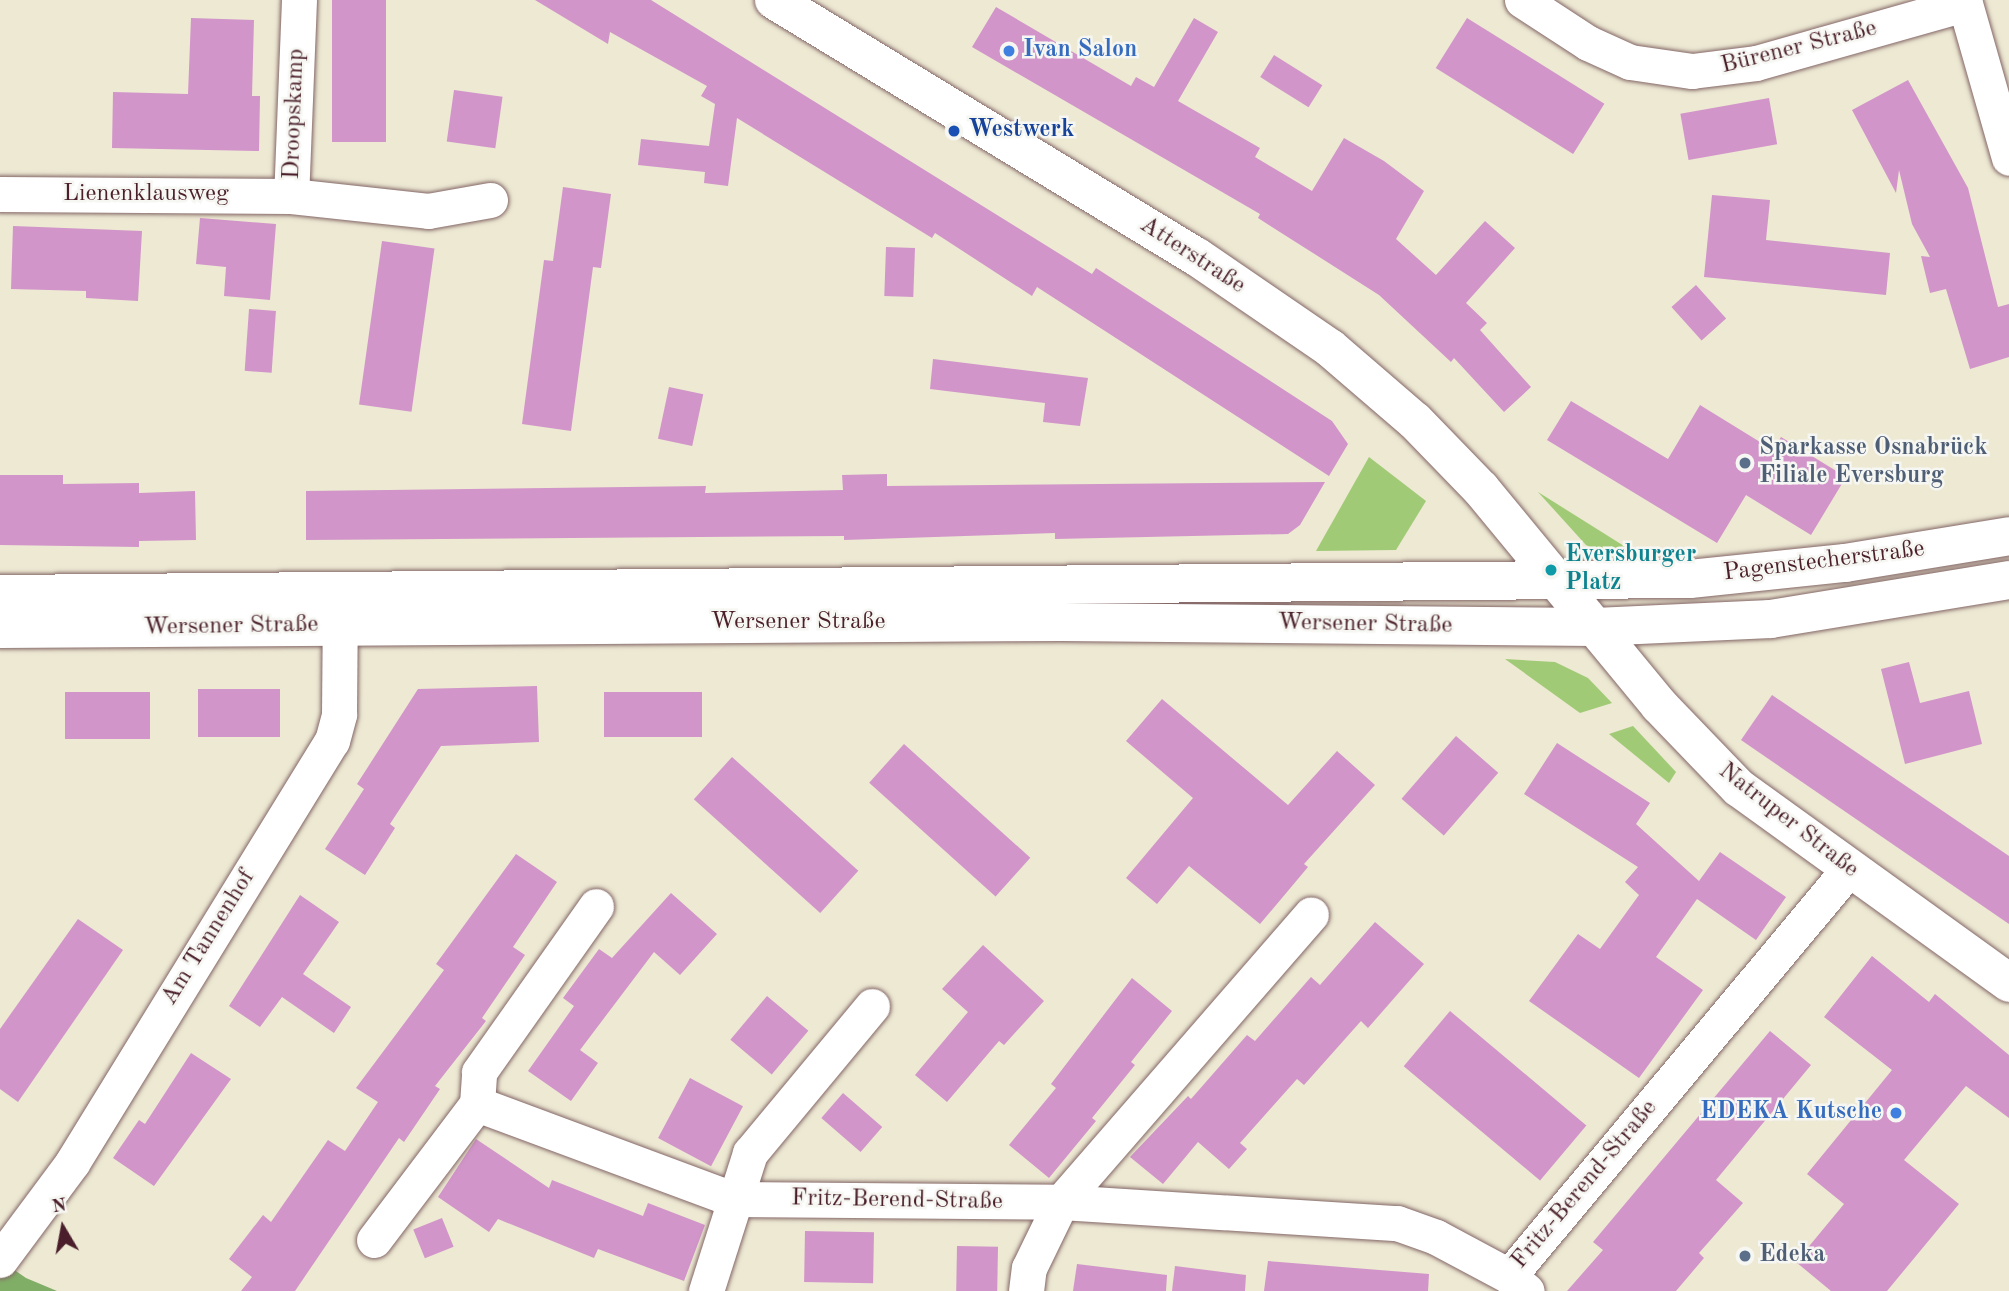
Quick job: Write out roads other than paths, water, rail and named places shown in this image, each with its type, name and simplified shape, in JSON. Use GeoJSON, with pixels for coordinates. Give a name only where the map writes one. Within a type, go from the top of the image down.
{"type":"FeatureCollection","features":[{"type":"Feature","properties":{"kind":"main road","name":"Atterstraße"},"geometry":{"type":"LineString","coordinates":[[774,0],[1197,257],[1330,348],[1415,421],[1481,489],[1555,579]]}},
{"type":"Feature","properties":{"kind":"main road","name":"Pagenstecherstraße"},"geometry":{"type":"LineString","coordinates":[[1555,579],[1690,579],[1845,563],[2009,536]]}},
{"type":"Feature","properties":{"kind":"main road","name":"Wersener Straße"},"geometry":{"type":"LineString","coordinates":[[0,629],[340,608],[1555,579]]}},
{"type":"Feature","properties":{"kind":"main road"},"geometry":{"type":"LineString","coordinates":[[1555,579],[1595,626]]}},
{"type":"Feature","properties":{"kind":"main road","name":"Pagenstecherstraße"},"geometry":{"type":"LineString","coordinates":[[1595,626],[1771,619],[2009,580]]}},
{"type":"Feature","properties":{"kind":"main road","name":"Wersener Straße"},"geometry":{"type":"LineString","coordinates":[[0,594],[340,608],[1062,622],[1595,626]]}},
{"type":"Feature","properties":{"kind":"main road","name":"Natruper Straße"},"geometry":{"type":"LineString","coordinates":[[1595,626],[1659,705],[1731,780],[1848,870],[2009,983]]}},
{"type":"Feature","properties":{"kind":"street","name":"Droopskamp"},"geometry":{"type":"LineString","coordinates":[[299,0],[292,196],[428,211],[490,200]]}},
{"type":"Feature","properties":{"kind":"street","name":"Bürener Straße"},"geometry":{"type":"LineString","coordinates":[[1522,0],[1588,43],[1630,62],[1692,72],[1756,63],[1965,2]]}},
{"type":"Feature","properties":{"kind":"street"},"geometry":{"type":"LineString","coordinates":[[1965,2],[2009,158]]}},
{"type":"Feature","properties":{"kind":"street","name":"Lienenklausweg"},"geometry":{"type":"LineString","coordinates":[[0,194],[292,196]]}},
{"type":"Feature","properties":{"kind":"street","name":"Am Tannenhof"},"geometry":{"type":"LineString","coordinates":[[0,1260],[72,1163],[332,741],[339,714],[340,608]]}},
{"type":"Feature","properties":{"kind":"street","name":"Fritz-Berend-Straße"},"geometry":{"type":"LineString","coordinates":[[477,1104],[733,1199],[1061,1202],[1397,1223],[1436,1237],[1518,1283],[1848,870]]}},
{"type":"Feature","properties":{"kind":"street"},"geometry":{"type":"LineString","coordinates":[[374,1240],[477,1104],[479,1072],[596,906]]}},
{"type":"Feature","properties":{"kind":"street"},"geometry":{"type":"LineString","coordinates":[[1026,1291],[1029,1268],[1061,1202],[1311,914]]}},
{"type":"Feature","properties":{"kind":"street"},"geometry":{"type":"LineString","coordinates":[[706,1291],[733,1199],[750,1153],[872,1006]]}},
{"type":"Feature","properties":{"kind":"place","name":"Ivan Salon"},"geometry":{"type":"Point","coordinates":[1009,51]}},
{"type":"Feature","properties":{"kind":"place","name":"Westwerk"},"geometry":{"type":"Point","coordinates":[954,131]}},
{"type":"Feature","properties":{"kind":"place","name":"Sparkasse Osnabrück Filiale Eversburg"},"geometry":{"type":"Point","coordinates":[1745,463]}},
{"type":"Feature","properties":{"kind":"place","name":"Eversburger Platz"},"geometry":{"type":"Point","coordinates":[1551,570]}},
{"type":"Feature","properties":{"kind":"place","name":"EDEKA Kutsche"},"geometry":{"type":"Point","coordinates":[1896,1113]}},
{"type":"Feature","properties":{"kind":"place","name":"Edeka"},"geometry":{"type":"Point","coordinates":[1745,1256]}}]}
